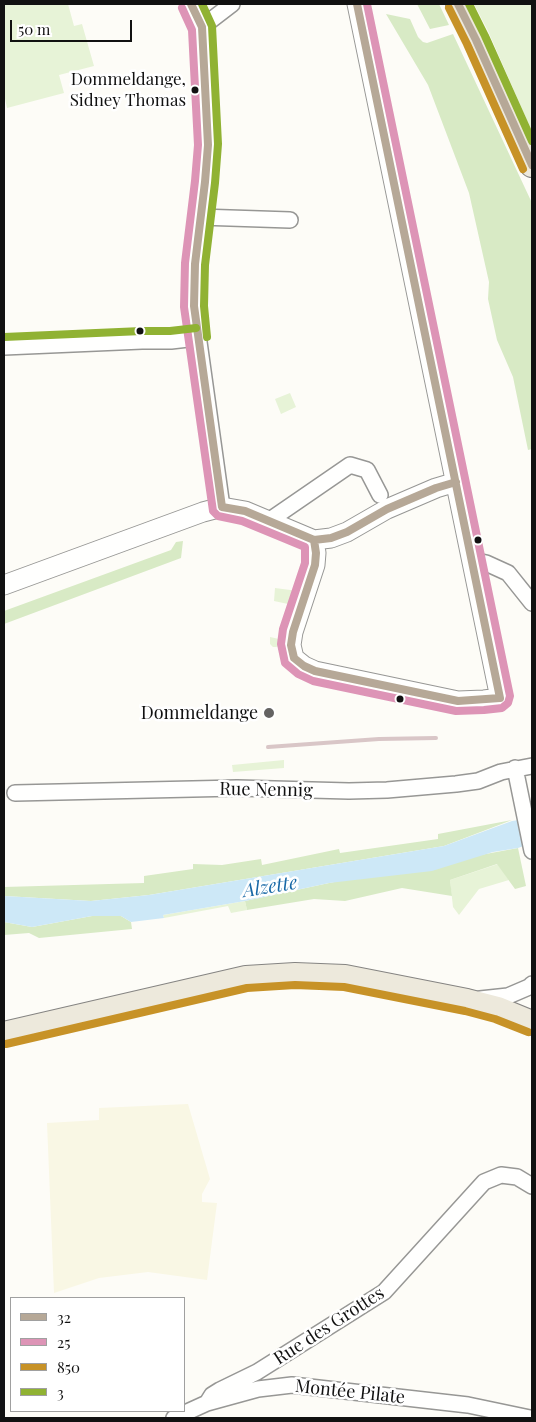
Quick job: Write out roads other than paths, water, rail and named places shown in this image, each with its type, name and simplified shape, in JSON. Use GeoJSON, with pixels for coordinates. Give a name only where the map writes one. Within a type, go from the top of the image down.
{"type":"FeatureCollection","features":[{"type":"Feature","properties":{"kind":"main road"},"geometry":{"type":"LineString","coordinates":[[458,4],[532,165]]}},
{"type":"Feature","properties":{"kind":"main road"},"geometry":{"type":"LineString","coordinates":[[4,1034],[246,978],[294,975],[345,977],[467,1001],[498,1009],[532,1023]]}},
{"type":"Feature","properties":{"kind":"street"},"geometry":{"type":"LineString","coordinates":[[191,4],[202,27],[208,145],[195,264],[194,306],[222,507]]}},
{"type":"Feature","properties":{"kind":"street"},"geometry":{"type":"LineString","coordinates":[[202,27],[232,4]]}},
{"type":"Feature","properties":{"kind":"street"},"geometry":{"type":"LineString","coordinates":[[314,540],[315,565],[293,632],[291,645],[294,658],[304,666],[315,671],[458,701],[500,698],[357,4]]}},
{"type":"Feature","properties":{"kind":"street"},"geometry":{"type":"LineString","coordinates":[[200,217],[290,220]]}},
{"type":"Feature","properties":{"kind":"street"},"geometry":{"type":"LineString","coordinates":[[4,347],[142,341],[171,342],[197,338]]}},
{"type":"Feature","properties":{"kind":"street"},"geometry":{"type":"LineString","coordinates":[[270,520],[350,465],[367,470],[380,495]]}},
{"type":"Feature","properties":{"kind":"street"},"geometry":{"type":"LineString","coordinates":[[4,585],[203,512],[222,507],[245,511],[314,540],[331,538],[347,532],[387,509],[436,488],[456,482]]}},
{"type":"Feature","properties":{"kind":"street"},"geometry":{"type":"LineString","coordinates":[[472,560],[486,563],[508,573],[532,603]]}},
{"type":"Feature","properties":{"kind":"street","name":"Rue Nennig"},"geometry":{"type":"LineString","coordinates":[[15,793],[237,788],[349,791],[394,790],[478,781],[515,768],[532,766]]}},
{"type":"Feature","properties":{"kind":"street"},"geometry":{"type":"LineString","coordinates":[[515,768],[532,851]]}},
{"type":"Feature","properties":{"kind":"street"},"geometry":{"type":"LineString","coordinates":[[467,1001],[508,996],[532,984]]}},
{"type":"Feature","properties":{"kind":"street","name":"Rue des Grottes"},"geometry":{"type":"LineString","coordinates":[[207,1403],[212,1395],[257,1372],[384,1292],[484,1182],[502,1175],[517,1177],[532,1186]]}},
{"type":"Feature","properties":{"kind":"street","name":"Montée Pilate"},"geometry":{"type":"LineString","coordinates":[[174,1418],[207,1403],[258,1389],[292,1385],[468,1405],[530,1418]]}},
{"type":"Feature","properties":{"kind":"water","name":"Alzette"},"geometry":{"type":"Polygon","coordinates":[[[532,818],[532,843],[518,848],[493,852],[432,871],[329,883],[245,901],[163,915],[164,918],[131,922],[121,916],[92,916],[32,927],[4,922],[4,896],[91,901],[149,895],[444,846],[512,821],[532,818]]]}},
{"type":"Feature","properties":{"kind":"railway"},"geometry":{"type":"LineString","coordinates":[[268,747],[379,739],[436,738]]}},
{"type":"Feature","properties":{"kind":"place","name":"Dommeldange, Sidney Thomas"},"geometry":{"type":"Point","coordinates":[195,90]}},
{"type":"Feature","properties":{"kind":"place","name":"Dommeldange"},"geometry":{"type":"Point","coordinates":[269,713]}}]}
